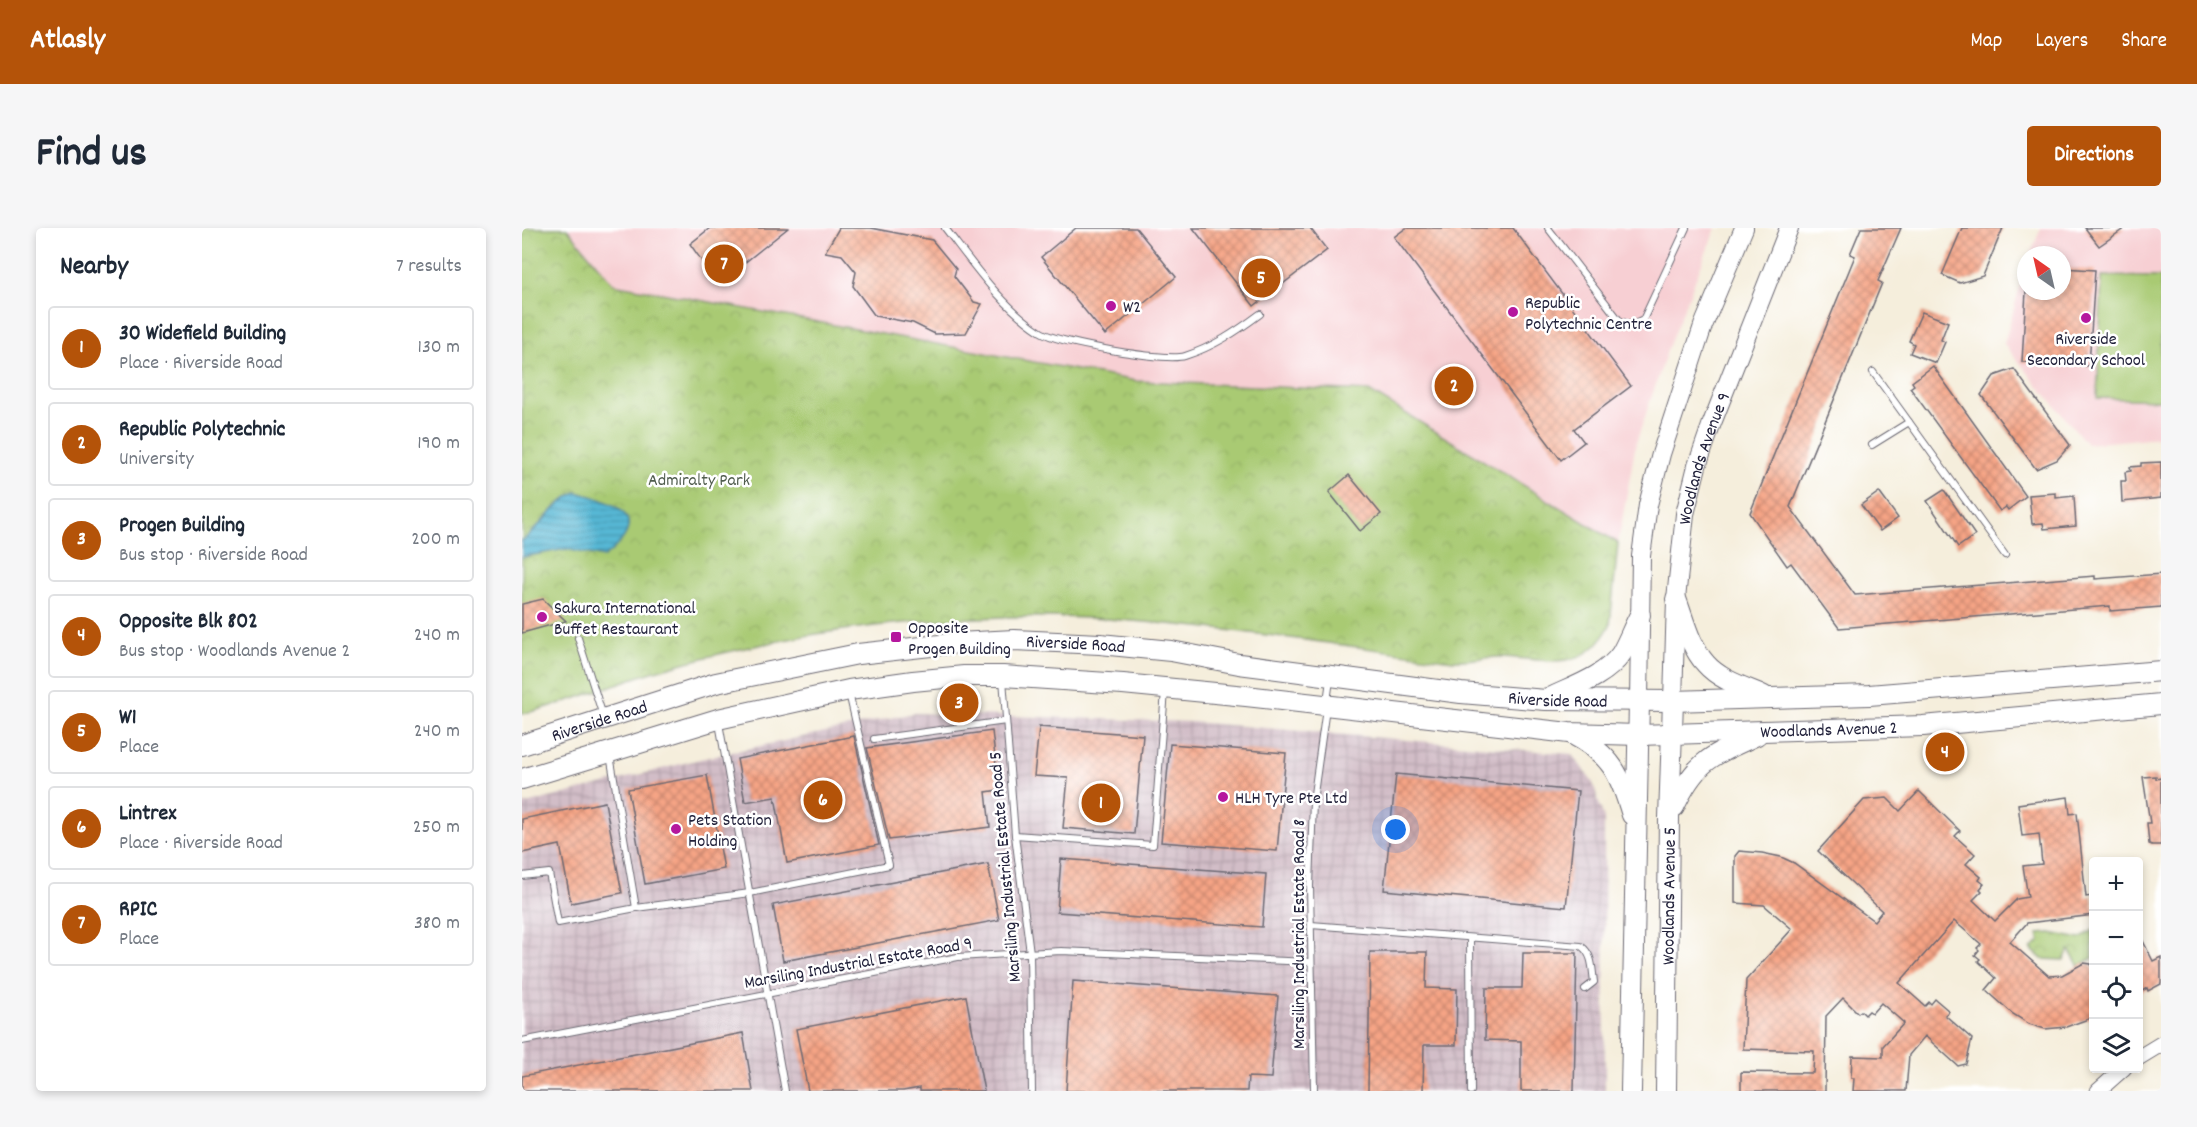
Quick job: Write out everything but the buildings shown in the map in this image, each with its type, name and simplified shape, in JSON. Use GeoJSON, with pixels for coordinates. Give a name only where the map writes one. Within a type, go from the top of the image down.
{"type":"FeatureCollection","features":[{"type":"Feature","properties":{"kind":"main road"},"geometry":{"type":"LineString","coordinates":[[1639,702],[1641,556],[1648,506],[1661,454],[1703,326],[1744,228]]}},
{"type":"Feature","properties":{"kind":"main road","name":"Woodlands Avenue 9"},"geometry":{"type":"LineString","coordinates":[[1673,701],[1676,599],[1685,514],[1697,466],[1789,228]]}},
{"type":"Feature","properties":{"kind":"main road"},"geometry":{"type":"LineString","coordinates":[[1676,599],[1692,642],[1705,664],[1726,680],[1771,699]]}},
{"type":"Feature","properties":{"kind":"main road"},"geometry":{"type":"LineString","coordinates":[[1546,700],[1597,675],[1612,663],[1621,654],[1640,615]]}},
{"type":"Feature","properties":{"kind":"main road","name":"Riverside Road"},"geometry":{"type":"LineString","coordinates":[[522,745],[716,683],[806,664],[858,654],[1021,640],[1171,651],[1239,664],[1461,693],[1546,700],[1639,702]]}},
{"type":"Feature","properties":{"kind":"main road","name":"Woodlands Avenue 2"},"geometry":{"type":"LineString","coordinates":[[1639,702],[1869,695],[2161,671]]}},
{"type":"Feature","properties":{"kind":"main road","name":"Riverside Road"},"geometry":{"type":"LineString","coordinates":[[522,779],[718,719],[849,690],[923,680],[1003,675],[1165,689],[1569,733],[1639,735]]}},
{"type":"Feature","properties":{"kind":"main road","name":"Woodlands Avenue 5"},"geometry":{"type":"LineString","coordinates":[[1666,1091],[1669,818],[1673,701]]}},
{"type":"Feature","properties":{"kind":"main road","name":"Woodlands Avenue 5"},"geometry":{"type":"LineString","coordinates":[[1631,1091],[1639,702]]}},
{"type":"Feature","properties":{"kind":"main road","name":"Woodlands Avenue 2"},"geometry":{"type":"LineString","coordinates":[[1639,735],[1923,726],[2161,704]]}},
{"type":"Feature","properties":{"kind":"main road"},"geometry":{"type":"LineString","coordinates":[[1669,818],[1685,783],[1701,764],[1719,752],[1765,731]]}},
{"type":"Feature","properties":{"kind":"main road"},"geometry":{"type":"LineString","coordinates":[[1569,733],[1592,744],[1622,780],[1638,832]]}},
{"type":"Feature","properties":{"kind":"street"},"geometry":{"type":"LineString","coordinates":[[2143,1055],[2161,1044]]}},
{"type":"Feature","properties":{"kind":"street"},"geometry":{"type":"LineString","coordinates":[[2098,1091],[2118,1073]]}},
{"type":"Feature","properties":{"kind":"lane"},"geometry":{"type":"LineString","coordinates":[[945,228],[982,275],[1025,319],[1043,333],[1089,346],[1140,355],[1182,357],[1221,342],[1260,314]]}},
{"type":"Feature","properties":{"kind":"lane"},"geometry":{"type":"LineString","coordinates":[[1548,228],[1619,321],[1628,325],[1643,320],[1686,228]]}},
{"type":"Feature","properties":{"kind":"lane"},"geometry":{"type":"LineString","coordinates":[[1873,372],[2005,555]]}},
{"type":"Feature","properties":{"kind":"lane"},"geometry":{"type":"LineString","coordinates":[[1872,445],[1909,422]]}},
{"type":"Feature","properties":{"kind":"lane"},"geometry":{"type":"LineString","coordinates":[[578,638],[604,719]]}},
{"type":"Feature","properties":{"kind":"lane","name":"Marsiling Industrial Estate Road 5"},"geometry":{"type":"LineString","coordinates":[[1003,675],[1015,835],[1030,953],[1032,1091]]}},
{"type":"Feature","properties":{"kind":"lane","name":"Marsiling Industrial Estate Road 8"},"geometry":{"type":"LineString","coordinates":[[1314,1091],[1311,962],[1313,801],[1331,676]]}},
{"type":"Feature","properties":{"kind":"lane"},"geometry":{"type":"LineString","coordinates":[[1015,835],[1153,845],[1165,689]]}},
{"type":"Feature","properties":{"kind":"lane"},"geometry":{"type":"LineString","coordinates":[[522,876],[549,873],[558,923],[636,908],[750,893],[889,865],[849,690]]}},
{"type":"Feature","properties":{"kind":"lane"},"geometry":{"type":"LineString","coordinates":[[718,719],[785,1091]]}},
{"type":"Feature","properties":{"kind":"lane"},"geometry":{"type":"LineString","coordinates":[[874,739],[1006,721]]}},
{"type":"Feature","properties":{"kind":"lane"},"geometry":{"type":"LineString","coordinates":[[610,751],[636,908]]}},
{"type":"Feature","properties":{"kind":"lane"},"geometry":{"type":"LineString","coordinates":[[1311,925],[1581,946],[1590,955],[1594,982],[1585,989]]}},
{"type":"Feature","properties":{"kind":"lane"},"geometry":{"type":"LineString","coordinates":[[1470,938],[1471,1091]]}},
{"type":"Feature","properties":{"kind":"lane","name":"Marsiling Industrial Estate Road 9"},"geometry":{"type":"LineString","coordinates":[[522,1041],[958,957],[1061,951],[1311,962]]}},
{"type":"Feature","properties":{"kind":"shaded area"},"geometry":{"type":"Polygon","coordinates":[[[567,228],[1716,228],[1668,348],[1636,443],[1618,543],[1369,391],[1136,381],[613,284],[567,228]]]}},
{"type":"Feature","properties":{"kind":"shaded area","name":"Riverside Secondary School"},"geometry":{"type":"Polygon","coordinates":[[[2041,228],[2161,228],[2161,437],[2087,444],[2004,344],[2017,297],[2017,300],[2071,300],[2071,246],[2034,246],[2041,228]]]}},
{"type":"Feature","properties":{"kind":"shaded area"},"geometry":{"type":"Polygon","coordinates":[[[914,713],[1193,722],[1572,754],[1593,783],[1604,819],[1605,1091],[522,1091],[522,805],[700,759],[914,713]]]}},
{"type":"Feature","properties":{"kind":"green space","name":"Admiralty Park"},"geometry":{"type":"Polygon","coordinates":[[[522,228],[567,228],[613,284],[1136,381],[1369,391],[1618,543],[1610,625],[1600,641],[1588,652],[1576,658],[1547,661],[1499,657],[1453,660],[1212,628],[1092,618],[971,618],[890,624],[810,635],[699,659],[522,714],[522,228]]]}},
{"type":"Feature","properties":{"kind":"green space"},"geometry":{"type":"Polygon","coordinates":[[[2102,276],[2161,277],[2161,400],[2097,398],[2102,276]]]}},
{"type":"Feature","properties":{"kind":"green space"},"geometry":{"type":"Polygon","coordinates":[[[2051,933],[2080,939],[2089,933],[2089,960],[2079,966],[2069,950],[2064,960],[2042,959],[2031,949],[2040,941],[2038,934],[2051,933]]]}},
{"type":"Feature","properties":{"kind":"water"},"geometry":{"type":"Polygon","coordinates":[[[576,492],[605,501],[624,514],[628,522],[627,532],[619,544],[604,557],[566,549],[522,557],[522,541],[561,502],[576,492]]]}},
{"type":"Feature","properties":{"kind":"place","name":"RPIC"},"geometry":{"type":"Point","coordinates":[724,264]}},
{"type":"Feature","properties":{"kind":"place","name":"W1"},"geometry":{"type":"Point","coordinates":[1261,278]}},
{"type":"Feature","properties":{"kind":"place","name":"W2"},"geometry":{"type":"Point","coordinates":[1111,306]}},
{"type":"Feature","properties":{"kind":"place","name":"Republic Polytechnic Centre"},"geometry":{"type":"Point","coordinates":[1513,312]}},
{"type":"Feature","properties":{"kind":"place","name":"Riverside Secondary School"},"geometry":{"type":"Point","coordinates":[2086,318]}},
{"type":"Feature","properties":{"kind":"place","name":"Republic Polytechnic"},"geometry":{"type":"Point","coordinates":[1454,386]}},
{"type":"Feature","properties":{"kind":"place","name":"Sakura International Buffet Restaurant"},"geometry":{"type":"Point","coordinates":[542,617]}},
{"type":"Feature","properties":{"kind":"place","name":"Opposite Progen Building"},"geometry":{"type":"Point","coordinates":[896,637]}},
{"type":"Feature","properties":{"kind":"place","name":"Progen Building"},"geometry":{"type":"Point","coordinates":[959,703]}},
{"type":"Feature","properties":{"kind":"place","name":"Opposite Blk 802"},"geometry":{"type":"Point","coordinates":[1945,752]}},
{"type":"Feature","properties":{"kind":"place","name":"HLH Tyre Pte Ltd"},"geometry":{"type":"Point","coordinates":[1223,797]}},
{"type":"Feature","properties":{"kind":"place","name":"Lintrex"},"geometry":{"type":"Point","coordinates":[823,800]}},
{"type":"Feature","properties":{"kind":"place","name":"30 Widefield Building"},"geometry":{"type":"Point","coordinates":[1101,803]}},
{"type":"Feature","properties":{"kind":"place","name":"Pets Station Holding"},"geometry":{"type":"Point","coordinates":[676,829]}}]}
